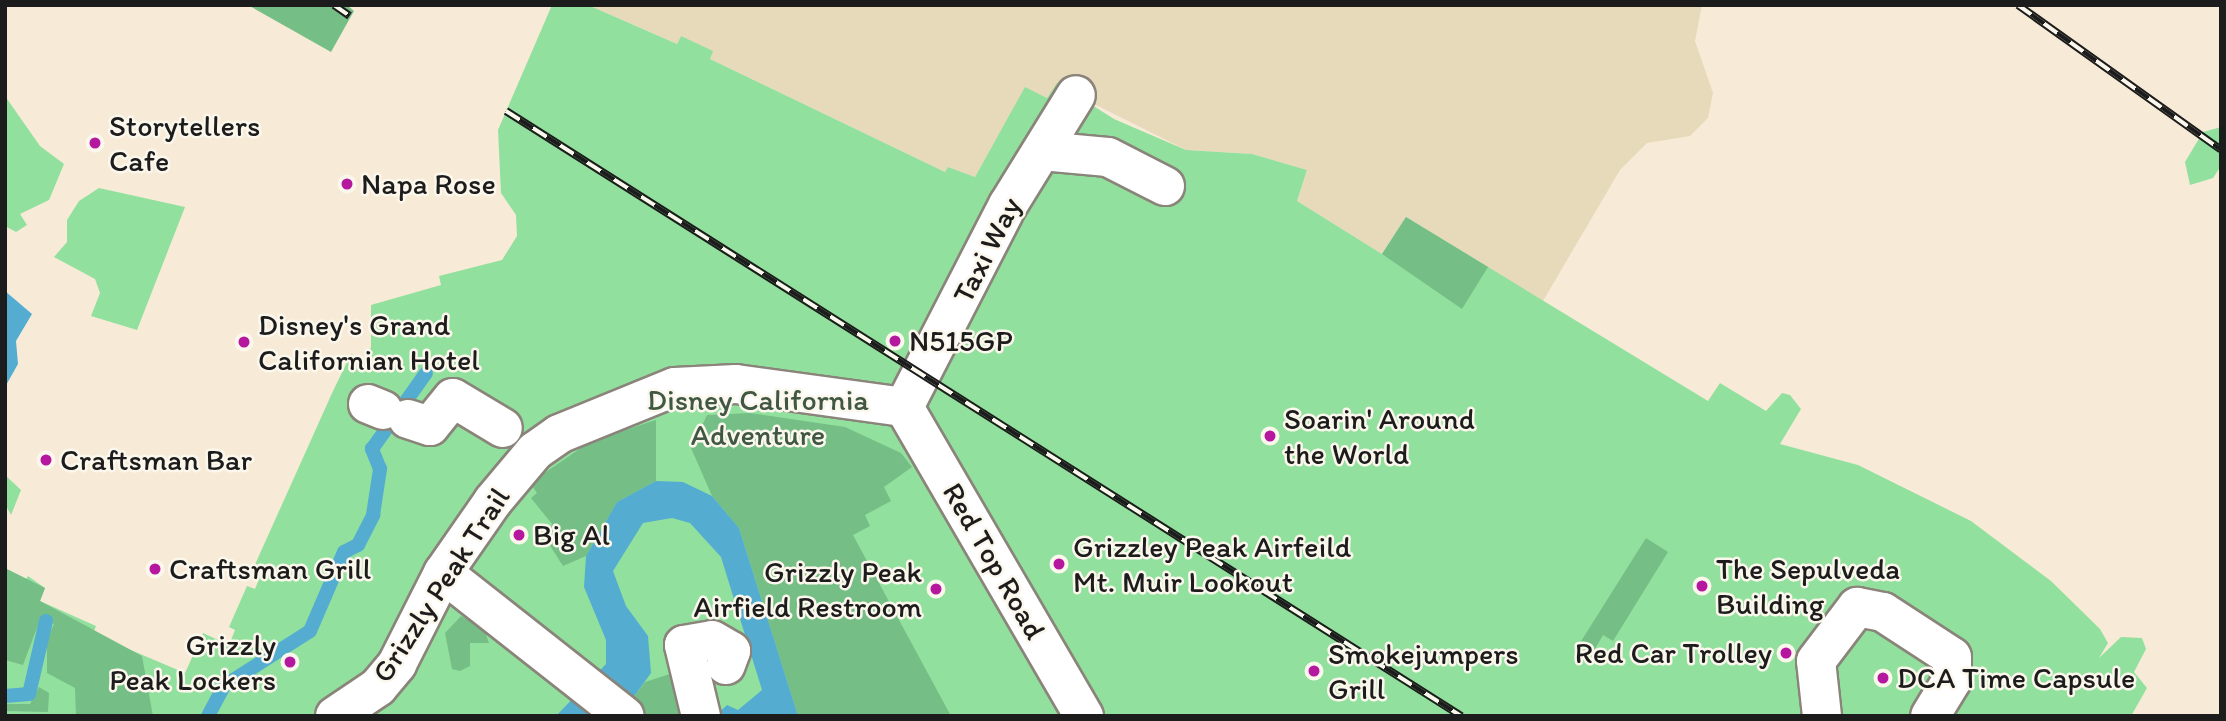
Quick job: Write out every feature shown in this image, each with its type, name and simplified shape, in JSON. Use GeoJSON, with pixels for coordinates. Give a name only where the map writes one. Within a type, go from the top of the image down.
{"type":"FeatureCollection","features":[{"type":"Feature","properties":{"kind":"street","name":"Taxi Way"},"geometry":{"type":"LineString","coordinates":[[904,407],[1042,151],[1076,95]]}},
{"type":"Feature","properties":{"kind":"street"},"geometry":{"type":"LineString","coordinates":[[1042,151],[1108,158],[1165,186]]}},
{"type":"Feature","properties":{"kind":"street","name":"Grizzly Peak Trail"},"geometry":{"type":"LineString","coordinates":[[335,716],[378,687],[397,664],[443,573],[535,450],[596,417],[675,387],[736,384],[904,407]]}},
{"type":"Feature","properties":{"kind":"street"},"geometry":{"type":"LineString","coordinates":[[386,411],[430,426],[453,398],[503,428]]}},
{"type":"Feature","properties":{"kind":"street","name":"Red Top Road"},"geometry":{"type":"LineString","coordinates":[[904,407],[1084,716]]}},
{"type":"Feature","properties":{"kind":"street"},"geometry":{"type":"LineString","coordinates":[[443,573],[625,716]]}},
{"type":"Feature","properties":{"kind":"street"},"geometry":{"type":"LineString","coordinates":[[1822,716],[1816,661],[1857,607],[1883,612],[1952,657],[1952,680],[1930,716]]}},
{"type":"Feature","properties":{"kind":"street"},"geometry":{"type":"LineString","coordinates":[[701,716],[684,645],[712,640],[730,651],[726,665]]}},
{"type":"Feature","properties":{"kind":"shaded area"},"geometry":{"type":"Polygon","coordinates":[[[588,5],[1702,5],[1695,41],[1713,93],[1708,118],[1690,136],[1647,143],[1620,170],[1543,301],[1406,217],[1382,254],[1297,201],[1307,170],[1252,154],[1186,150],[1076,95],[1047,98],[1025,88],[975,177],[948,167],[945,172],[710,59],[681,36],[677,44],[588,5]]]}},
{"type":"Feature","properties":{"kind":"green space"},"geometry":{"type":"Polygon","coordinates":[[[248,5],[347,5],[354,11],[331,52],[248,5]]]}},
{"type":"Feature","properties":{"kind":"green space","name":"Disney California Adventure"},"geometry":{"type":"Polygon","coordinates":[[[552,5],[588,5],[677,44],[681,36],[713,51],[710,59],[945,172],[948,167],[975,177],[1025,87],[1047,98],[1057,83],[1114,119],[1186,150],[1252,154],[1307,170],[1297,201],[1382,254],[1406,217],[1708,401],[1720,383],[1766,411],[1782,393],[1790,395],[1801,409],[1780,444],[1858,465],[1971,521],[2051,581],[2100,629],[2108,643],[2099,658],[2121,637],[2142,638],[2146,649],[2134,672],[2147,688],[2131,716],[5,716],[5,614],[28,576],[45,588],[40,601],[96,626],[93,634],[185,673],[203,633],[229,645],[235,630],[229,627],[247,586],[255,589],[262,572],[253,569],[333,391],[351,354],[365,360],[371,347],[371,305],[441,285],[439,276],[502,260],[517,236],[516,215],[501,193],[498,130],[552,5]]]}},
{"type":"Feature","properties":{"kind":"green space"},"geometry":{"type":"Polygon","coordinates":[[[5,96],[40,146],[64,164],[49,200],[20,214],[27,225],[16,232],[5,226],[5,96]]]}},
{"type":"Feature","properties":{"kind":"green space"},"geometry":{"type":"Polygon","coordinates":[[[2221,127],[2221,166],[2213,178],[2190,185],[2185,162],[2203,132],[2221,127]]]}},
{"type":"Feature","properties":{"kind":"green space"},"geometry":{"type":"Polygon","coordinates":[[[99,188],[185,207],[137,330],[91,316],[100,293],[95,279],[54,257],[67,242],[67,220],[79,201],[99,188]]]}},
{"type":"Feature","properties":{"kind":"green space"},"geometry":{"type":"Polygon","coordinates":[[[1406,217],[1488,267],[1462,309],[1382,254],[1406,217]]]}},
{"type":"Feature","properties":{"kind":"green space"},"geometry":{"type":"Polygon","coordinates":[[[750,413],[845,427],[901,453],[912,467],[884,487],[891,501],[865,515],[870,526],[853,535],[951,716],[798,716],[739,528],[712,496],[691,448],[707,415],[750,413]]]}},
{"type":"Feature","properties":{"kind":"green space"},"geometry":{"type":"Polygon","coordinates":[[[656,420],[656,481],[617,502],[586,556],[563,566],[547,541],[552,524],[531,498],[537,493],[530,483],[591,441],[656,420]]]}},
{"type":"Feature","properties":{"kind":"green space"},"geometry":{"type":"Polygon","coordinates":[[[5,475],[21,490],[11,515],[5,504],[5,475]]]}},
{"type":"Feature","properties":{"kind":"green space"},"geometry":{"type":"Polygon","coordinates":[[[1646,538],[1668,552],[1613,641],[1603,635],[1592,654],[1578,646],[1646,538]]]}},
{"type":"Feature","properties":{"kind":"green space"},"geometry":{"type":"Polygon","coordinates":[[[5,568],[45,588],[40,601],[142,656],[153,716],[76,716],[75,688],[47,673],[47,639],[54,624],[41,617],[23,665],[5,660],[5,568]]]}},
{"type":"Feature","properties":{"kind":"green space"},"geometry":{"type":"Polygon","coordinates":[[[461,616],[484,629],[489,643],[470,643],[470,666],[460,671],[452,669],[445,633],[461,616]]]}},
{"type":"Feature","properties":{"kind":"green space"},"geometry":{"type":"Polygon","coordinates":[[[670,674],[688,716],[646,716],[630,702],[645,682],[670,674]]]}},
{"type":"Feature","properties":{"kind":"green space"},"geometry":{"type":"Polygon","coordinates":[[[39,687],[49,693],[48,712],[5,711],[5,704],[30,704],[39,687]]]}},
{"type":"Feature","properties":{"kind":"water"},"geometry":{"type":"Polygon","coordinates":[[[5,291],[32,314],[16,341],[18,364],[5,387],[5,291]]]}},
{"type":"Feature","properties":{"kind":"water"},"geometry":{"type":"Polygon","coordinates":[[[656,481],[683,482],[712,496],[739,528],[798,716],[715,716],[727,705],[738,710],[762,690],[721,557],[690,523],[672,518],[643,523],[613,571],[626,606],[648,636],[651,673],[620,716],[556,716],[606,664],[606,640],[584,587],[586,556],[617,502],[656,481]]]}},
{"type":"Feature","properties":{"kind":"waterway"},"geometry":{"type":"LineString","coordinates":[[208,716],[224,686],[310,631],[344,552],[358,545],[373,515],[380,469],[372,449],[426,373]]}},
{"type":"Feature","properties":{"kind":"waterway"},"geometry":{"type":"LineString","coordinates":[[5,696],[29,694],[46,621]]}},
{"type":"Feature","properties":{"kind":"railway"},"geometry":{"type":"LineString","coordinates":[[334,5],[350,16]]}},
{"type":"Feature","properties":{"kind":"railway"},"geometry":{"type":"LineString","coordinates":[[2018,5],[2221,150]]}},
{"type":"Feature","properties":{"kind":"railway"},"geometry":{"type":"LineString","coordinates":[[506,111],[1461,716]]}},
{"type":"Feature","properties":{"kind":"place","name":"Storytellers Cafe"},"geometry":{"type":"Point","coordinates":[95,143]}},
{"type":"Feature","properties":{"kind":"place","name":"Napa Rose"},"geometry":{"type":"Point","coordinates":[347,184]}},
{"type":"Feature","properties":{"kind":"place","name":"N515GP"},"geometry":{"type":"Point","coordinates":[895,341]}},
{"type":"Feature","properties":{"kind":"place","name":"Disney's Grand Californian Hotel"},"geometry":{"type":"Point","coordinates":[244,342]}},
{"type":"Feature","properties":{"kind":"place","name":"Soarin' Around the World"},"geometry":{"type":"Point","coordinates":[1270,436]}},
{"type":"Feature","properties":{"kind":"place","name":"Craftsman Bar"},"geometry":{"type":"Point","coordinates":[46,460]}},
{"type":"Feature","properties":{"kind":"place","name":"Big Al"},"geometry":{"type":"Point","coordinates":[519,535]}},
{"type":"Feature","properties":{"kind":"place","name":"Grizzley Peak Airfeild Mt. Muir Lookout"},"geometry":{"type":"Point","coordinates":[1059,564]}},
{"type":"Feature","properties":{"kind":"place","name":"Craftsman Grill"},"geometry":{"type":"Point","coordinates":[155,569]}},
{"type":"Feature","properties":{"kind":"place","name":"The Sepulveda Building"},"geometry":{"type":"Point","coordinates":[1702,586]}},
{"type":"Feature","properties":{"kind":"place","name":"Grizzly Peak Airfield Restroom"},"geometry":{"type":"Point","coordinates":[936,589]}},
{"type":"Feature","properties":{"kind":"place","name":"Red Car Trolley"},"geometry":{"type":"Point","coordinates":[1786,653]}},
{"type":"Feature","properties":{"kind":"place","name":"Grizzly Peak Lockers"},"geometry":{"type":"Point","coordinates":[290,662]}},
{"type":"Feature","properties":{"kind":"place","name":"Smokejumpers Grill"},"geometry":{"type":"Point","coordinates":[1314,671]}},
{"type":"Feature","properties":{"kind":"place","name":"DCA Time Capsule"},"geometry":{"type":"Point","coordinates":[1883,678]}}]}
